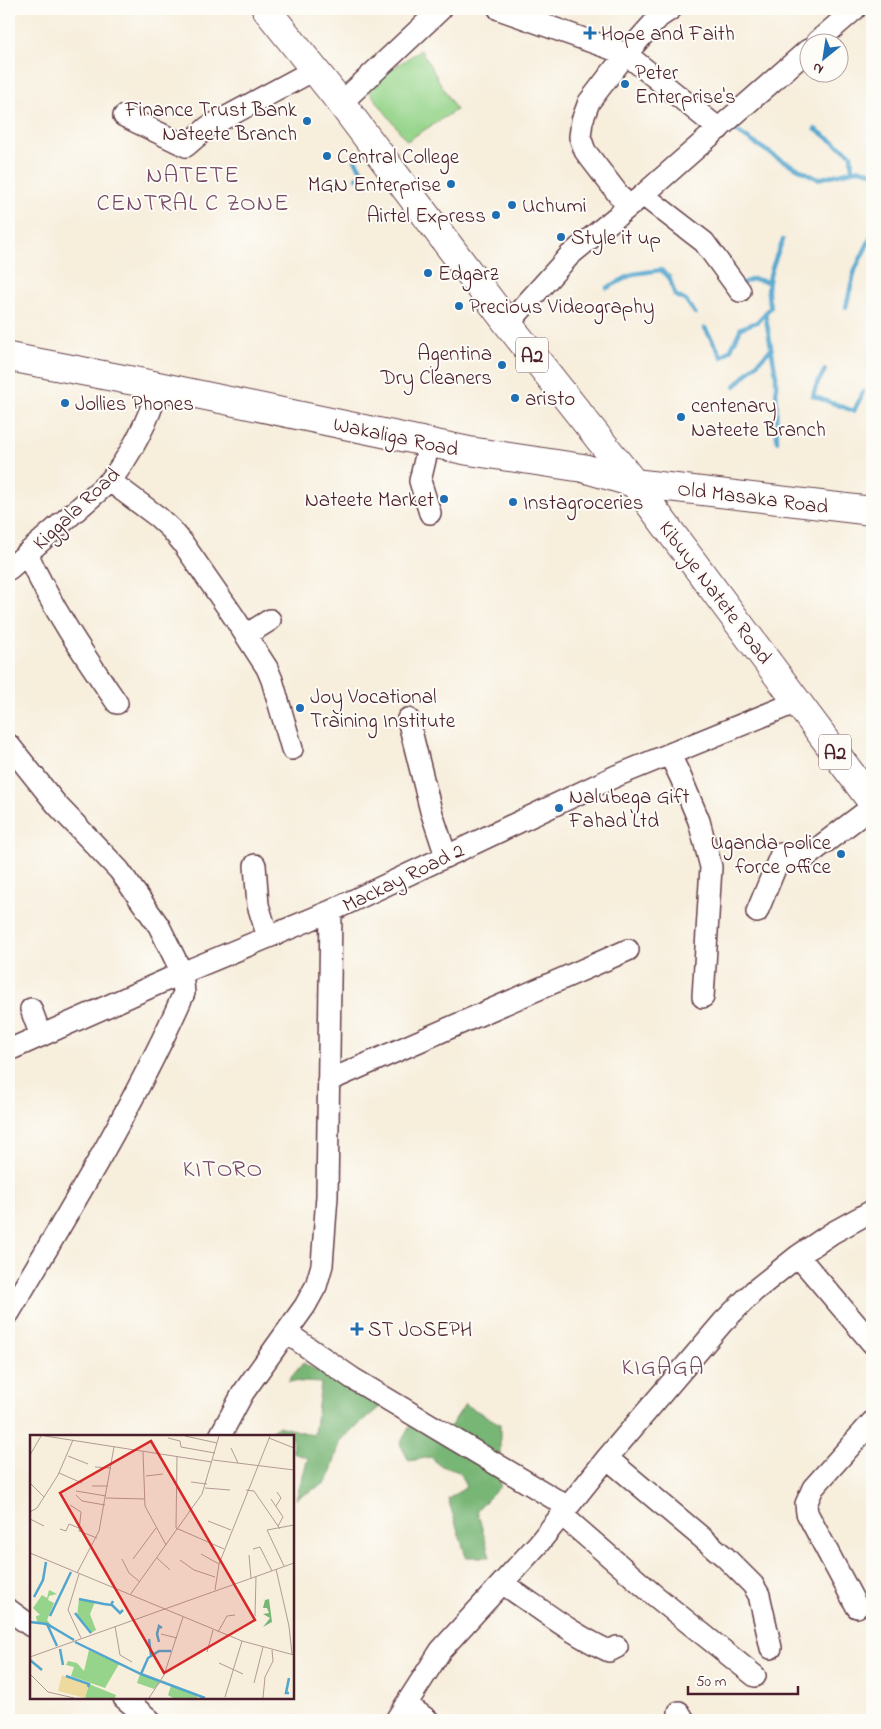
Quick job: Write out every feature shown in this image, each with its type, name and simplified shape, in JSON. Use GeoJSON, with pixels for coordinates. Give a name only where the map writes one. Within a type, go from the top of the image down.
{"type":"FeatureCollection","features":[{"type":"Feature","properties":{"kind":"main road","name":"Kibuye Natete Road"},"geometry":{"type":"LineString","coordinates":[[266,9],[341,103],[508,324],[634,483],[797,702]]}},
{"type":"Feature","properties":{"kind":"main road","name":"Wakaliga Road"},"geometry":{"type":"LineString","coordinates":[[9,357],[159,386],[469,451],[583,468],[634,483]]}},
{"type":"Feature","properties":{"kind":"main road","name":"Old Masaka Road"},"geometry":{"type":"LineString","coordinates":[[634,483],[872,511]]}},
{"type":"Feature","properties":{"kind":"main road","name":"A2"},"geometry":{"type":"LineString","coordinates":[[797,702],[872,802]]}},
{"type":"Feature","properties":{"kind":"street"},"geometry":{"type":"LineString","coordinates":[[341,103],[441,9]]}},
{"type":"Feature","properties":{"kind":"street"},"geometry":{"type":"LineString","coordinates":[[499,9],[626,54],[718,129]]}},
{"type":"Feature","properties":{"kind":"street"},"geometry":{"type":"LineString","coordinates":[[671,9],[660,17],[626,54],[589,102],[582,121],[580,137],[585,151],[635,201],[704,242],[740,292]]}},
{"type":"Feature","properties":{"kind":"street"},"geometry":{"type":"LineString","coordinates":[[825,32],[841,13]]}},
{"type":"Feature","properties":{"kind":"street"},"geometry":{"type":"LineString","coordinates":[[508,324],[570,255],[798,59]]}},
{"type":"Feature","properties":{"kind":"street"},"geometry":{"type":"LineString","coordinates":[[124,116],[186,146],[208,127],[314,70]]}},
{"type":"Feature","properties":{"kind":"street","name":"Kiggala Road"},"geometry":{"type":"LineString","coordinates":[[9,569],[110,481],[137,441],[150,414],[159,386]]}},
{"type":"Feature","properties":{"kind":"street"},"geometry":{"type":"LineString","coordinates":[[429,443],[420,481],[430,514]]}},
{"type":"Feature","properties":{"kind":"street"},"geometry":{"type":"LineString","coordinates":[[110,481],[171,529],[246,635],[272,680],[292,749]]}},
{"type":"Feature","properties":{"kind":"street"},"geometry":{"type":"LineString","coordinates":[[27,553],[52,604],[117,703]]}},
{"type":"Feature","properties":{"kind":"street"},"geometry":{"type":"LineString","coordinates":[[246,635],[270,620]]}},
{"type":"Feature","properties":{"kind":"street","name":"Mackay Road 2"},"geometry":{"type":"LineString","coordinates":[[9,1050],[182,973],[331,911],[616,776],[797,702]]}},
{"type":"Feature","properties":{"kind":"street"},"geometry":{"type":"LineString","coordinates":[[408,719],[431,811],[446,856]]}},
{"type":"Feature","properties":{"kind":"street"},"geometry":{"type":"LineString","coordinates":[[9,745],[57,805],[119,870],[159,926],[182,973],[184,993],[157,1053],[90,1178],[9,1313]]}},
{"type":"Feature","properties":{"kind":"street"},"geometry":{"type":"LineString","coordinates":[[670,754],[699,821],[711,867],[703,997]]}},
{"type":"Feature","properties":{"kind":"street"},"geometry":{"type":"LineString","coordinates":[[757,912],[781,854],[806,857],[872,807]]}},
{"type":"Feature","properties":{"kind":"street"},"geometry":{"type":"LineString","coordinates":[[255,865],[258,905],[268,937]]}},
{"type":"Feature","properties":{"kind":"street"},"geometry":{"type":"LineString","coordinates":[[221,1435],[243,1393],[305,1306],[316,1286],[322,1265],[328,1196],[331,911]]}},
{"type":"Feature","properties":{"kind":"street"},"geometry":{"type":"LineString","coordinates":[[328,1081],[628,950]]}},
{"type":"Feature","properties":{"kind":"street"},"geometry":{"type":"LineString","coordinates":[[31,1009],[41,1036]]}},
{"type":"Feature","properties":{"kind":"street"},"geometry":{"type":"LineString","coordinates":[[428,1720],[401,1712],[440,1650],[503,1584],[723,1322],[754,1292],[798,1256],[832,1233],[872,1211]]}},
{"type":"Feature","properties":{"kind":"street"},"geometry":{"type":"LineString","coordinates":[[798,1256],[872,1344]]}},
{"type":"Feature","properties":{"kind":"street"},"geometry":{"type":"LineString","coordinates":[[287,1333],[352,1378],[565,1511],[654,1595],[755,1676]]}},
{"type":"Feature","properties":{"kind":"street"},"geometry":{"type":"LineString","coordinates":[[857,1607],[807,1513],[806,1504],[813,1488],[872,1422]]}},
{"type":"Feature","properties":{"kind":"street"},"geometry":{"type":"LineString","coordinates":[[607,1458],[725,1557],[753,1585],[759,1595],[771,1648]]}},
{"type":"Feature","properties":{"kind":"street"},"geometry":{"type":"LineString","coordinates":[[503,1584],[586,1641],[608,1651],[617,1647]]}},
{"type":"Feature","properties":{"kind":"street"},"geometry":{"type":"LineString","coordinates":[[9,1610],[30,1625]]}},
{"type":"Feature","properties":{"kind":"street"},"geometry":{"type":"LineString","coordinates":[[131,1708],[150,1720]]}},
{"type":"Feature","properties":{"kind":"green space"},"geometry":{"type":"Polygon","coordinates":[[[421,50],[456,110],[407,141],[365,86],[421,50]]]}},
{"type":"Feature","properties":{"kind":"green space"},"geometry":{"type":"Polygon","coordinates":[[[303,1363],[382,1405],[341,1440],[329,1477],[325,1483],[296,1499],[308,1458],[294,1453],[294,1435],[268,1435],[278,1426],[314,1435],[321,1383],[288,1381],[303,1363]]]}},
{"type":"Feature","properties":{"kind":"green space"},"geometry":{"type":"Polygon","coordinates":[[[465,1404],[500,1424],[500,1487],[477,1510],[490,1557],[466,1557],[448,1499],[466,1487],[459,1472],[439,1465],[431,1457],[409,1461],[400,1444],[411,1424],[450,1427],[465,1404]]]}},
{"type":"Feature","properties":{"kind":"waterway"},"geometry":{"type":"LineString","coordinates":[[730,127],[776,157],[818,179],[860,169],[872,172]]}},
{"type":"Feature","properties":{"kind":"waterway"},"geometry":{"type":"LineString","coordinates":[[815,129],[851,154],[852,171]]}},
{"type":"Feature","properties":{"kind":"waterway"},"geometry":{"type":"LineString","coordinates":[[355,160],[363,173],[357,178]]}},
{"type":"Feature","properties":{"kind":"waterway"},"geometry":{"type":"LineString","coordinates":[[846,307],[855,270],[872,235]]}},
{"type":"Feature","properties":{"kind":"waterway"},"geometry":{"type":"LineString","coordinates":[[705,328],[722,357],[731,349],[741,328],[757,322],[771,307],[768,291],[769,282],[773,264],[783,240]]}},
{"type":"Feature","properties":{"kind":"waterway"},"geometry":{"type":"LineString","coordinates":[[607,288],[633,274],[661,270],[669,277],[675,295],[686,301],[695,313]]}},
{"type":"Feature","properties":{"kind":"waterway"},"geometry":{"type":"LineString","coordinates":[[742,283],[753,279],[769,282]]}},
{"type":"Feature","properties":{"kind":"waterway"},"geometry":{"type":"LineString","coordinates":[[765,313],[776,375],[777,441]]}},
{"type":"Feature","properties":{"kind":"waterway"},"geometry":{"type":"LineString","coordinates":[[735,386],[771,349]]}},
{"type":"Feature","properties":{"kind":"waterway"},"geometry":{"type":"LineString","coordinates":[[825,370],[813,396],[854,411],[863,392]]}},
{"type":"Feature","properties":{"kind":"place","name":"Hope and Faith"},"geometry":{"type":"Point","coordinates":[590,33]}},
{"type":"Feature","properties":{"kind":"place","name":"Peter Enterprise's"},"geometry":{"type":"Point","coordinates":[625,84]}},
{"type":"Feature","properties":{"kind":"place","name":"Finance Trust Bank Nateete Branch"},"geometry":{"type":"Point","coordinates":[307,121]}},
{"type":"Feature","properties":{"kind":"place","name":"Central College"},"geometry":{"type":"Point","coordinates":[327,156]}},
{"type":"Feature","properties":{"kind":"place","name":"MGN Enterprise"},"geometry":{"type":"Point","coordinates":[451,184]}},
{"type":"Feature","properties":{"kind":"place","name":"Uchumi"},"geometry":{"type":"Point","coordinates":[512,205]}},
{"type":"Feature","properties":{"kind":"place","name":"Airtel Express"},"geometry":{"type":"Point","coordinates":[496,215]}},
{"type":"Feature","properties":{"kind":"place","name":"Style it up"},"geometry":{"type":"Point","coordinates":[561,237]}},
{"type":"Feature","properties":{"kind":"place","name":"Edgarz"},"geometry":{"type":"Point","coordinates":[428,273]}},
{"type":"Feature","properties":{"kind":"place","name":"Precious Videography"},"geometry":{"type":"Point","coordinates":[459,306]}},
{"type":"Feature","properties":{"kind":"place","name":"Agentina Dry Cleaners"},"geometry":{"type":"Point","coordinates":[502,365]}},
{"type":"Feature","properties":{"kind":"place","name":"aristo"},"geometry":{"type":"Point","coordinates":[515,398]}},
{"type":"Feature","properties":{"kind":"place","name":"Jollies Phones"},"geometry":{"type":"Point","coordinates":[65,403]}},
{"type":"Feature","properties":{"kind":"place","name":"centenary Nateete Branch"},"geometry":{"type":"Point","coordinates":[681,417]}},
{"type":"Feature","properties":{"kind":"place","name":"Nateete Market"},"geometry":{"type":"Point","coordinates":[444,499]}},
{"type":"Feature","properties":{"kind":"place","name":"Instagroceries"},"geometry":{"type":"Point","coordinates":[513,502]}},
{"type":"Feature","properties":{"kind":"place","name":"Joy Vocational Training Institute"},"geometry":{"type":"Point","coordinates":[300,708]}},
{"type":"Feature","properties":{"kind":"place","name":"Nalubega Gift Fahad Ltd"},"geometry":{"type":"Point","coordinates":[559,808]}},
{"type":"Feature","properties":{"kind":"place","name":"Uganda police force office"},"geometry":{"type":"Point","coordinates":[841,854]}},
{"type":"Feature","properties":{"kind":"place","name":"ST JOSEPH"},"geometry":{"type":"Point","coordinates":[357,1329]}},
{"type":"Feature","properties":{"kind":"district","name":"NATETE CENTRAL C ZONE"},"geometry":{"type":"Point","coordinates":[193,188]}},
{"type":"Feature","properties":{"kind":"district","name":"KITORO"},"geometry":{"type":"Point","coordinates":[223,1168]}},
{"type":"Feature","properties":{"kind":"district","name":"KIGAGA"},"geometry":{"type":"Point","coordinates":[663,1366]}}]}
